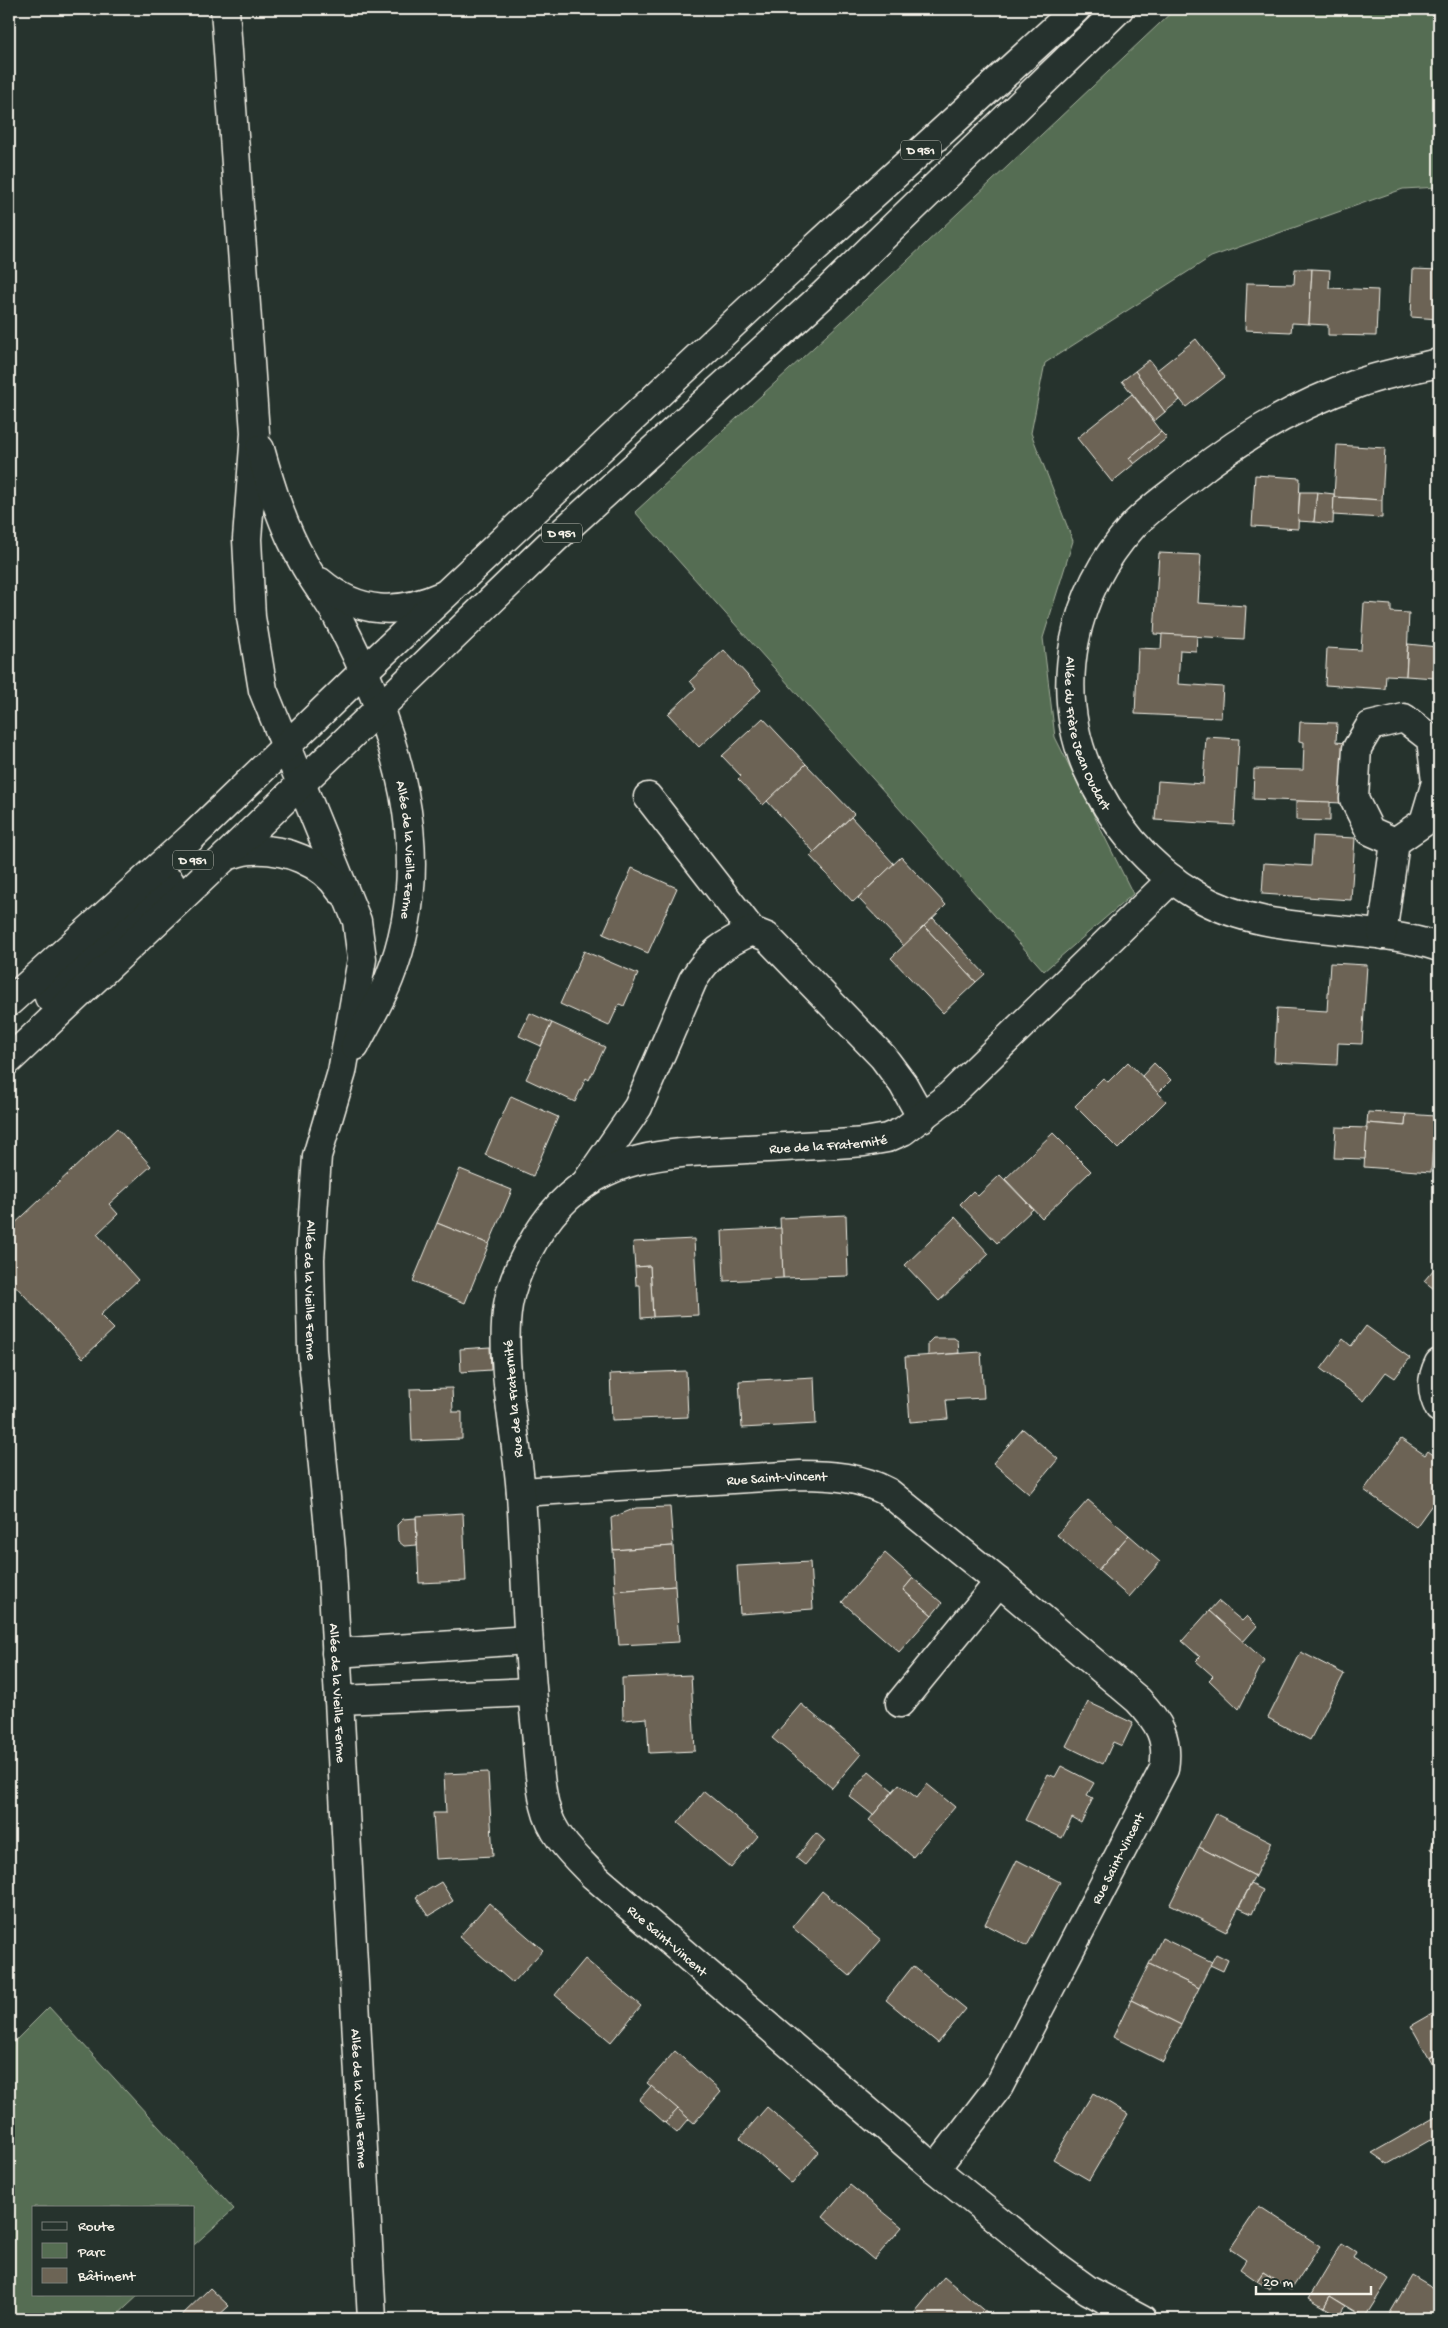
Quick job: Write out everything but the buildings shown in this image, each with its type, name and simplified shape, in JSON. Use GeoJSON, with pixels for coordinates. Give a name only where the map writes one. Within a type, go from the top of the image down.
{"type":"FeatureCollection","features":[{"type":"Feature","properties":{"kind":"street"},"geometry":{"type":"LineString","coordinates":[[225,9],[255,433],[275,500],[303,562],[321,583],[337,595],[362,605],[392,610],[408,609],[444,595]]}},
{"type":"Feature","properties":{"kind":"street","name":"D 951"},"geometry":{"type":"LineString","coordinates":[[371,689],[444,595],[767,292],[1076,9]]}},
{"type":"Feature","properties":{"kind":"street","name":"D 951"},"geometry":{"type":"LineString","coordinates":[[9,1037],[371,689],[555,539],[824,294],[1119,9]]}},
{"type":"Feature","properties":{"kind":"street","name":"D 951"},"geometry":{"type":"LineString","coordinates":[[9,1002],[193,836],[293,765],[667,407],[691,382],[767,292]]}},
{"type":"Feature","properties":{"kind":"street","name":"Allée du Frère Jean Oudart"},"geometry":{"type":"LineString","coordinates":[[1439,363],[1357,384],[1299,408],[1252,433],[1209,463],[1133,526],[1107,561],[1085,599],[1074,639],[1070,678],[1072,717],[1080,751],[1098,793],[1126,835],[1149,861],[1172,879],[1213,904],[1251,918],[1382,936],[1439,947]]}},
{"type":"Feature","properties":{"kind":"street","name":"Allée de la Vieille Ferme"},"geometry":{"type":"LineString","coordinates":[[255,433],[247,539],[251,617],[263,690],[357,921],[362,959],[342,1072],[317,1156],[310,1260],[312,1350],[331,1550],[372,2319]]}},
{"type":"Feature","properties":{"kind":"street","name":"Allée de la Vieille Ferme"},"geometry":{"type":"LineString","coordinates":[[303,562],[337,616],[371,689],[398,763],[407,802],[411,842],[411,882],[400,948],[389,979],[342,1072]]}},
{"type":"Feature","properties":{"kind":"street","name":"D 951"},"geometry":{"type":"LineString","coordinates":[[9,1060],[226,856],[293,765]]}},
{"type":"Feature","properties":{"kind":"street"},"geometry":{"type":"LineString","coordinates":[[648,797],[752,931],[767,937],[883,1057],[903,1084],[922,1118]]}},
{"type":"Feature","properties":{"kind":"street"},"geometry":{"type":"LineString","coordinates":[[1382,936],[1395,842]]}},
{"type":"Feature","properties":{"kind":"street","name":"Allée de la Vieille Ferme"},"geometry":{"type":"LineString","coordinates":[[226,856],[250,850],[278,851],[303,860],[327,875],[337,885],[349,903]]}},
{"type":"Feature","properties":{"kind":"street","name":"Rue de la Fraternité"},"geometry":{"type":"LineString","coordinates":[[528,1640],[520,1492],[506,1352],[508,1304],[526,1254],[541,1229],[559,1206],[585,1184],[612,1169],[664,1154],[864,1142],[887,1138],[903,1131],[949,1096],[1172,879]]}},
{"type":"Feature","properties":{"kind":"street","name":"Rue de la Fraternité"},"geometry":{"type":"LineString","coordinates":[[585,1184],[638,1107],[693,980],[704,962],[717,950],[752,931]]}},
{"type":"Feature","properties":{"kind":"street"},"geometry":{"type":"LineString","coordinates":[[1439,1363],[1432,1383],[1434,1398],[1439,1408]]}},
{"type":"Feature","properties":{"kind":"street","name":"Rue Saint-Vincent"},"geometry":{"type":"LineString","coordinates":[[520,1492],[800,1475],[842,1476],[873,1484],[888,1492],[999,1582],[1144,1706],[1154,1717],[1167,1751],[1164,1769],[999,2086],[936,2169]]}},
{"type":"Feature","properties":{"kind":"street"},"geometry":{"type":"LineString","coordinates":[[900,1703],[999,1582]]}},
{"type":"Feature","properties":{"kind":"street"},"geometry":{"type":"LineString","coordinates":[[336,1653],[528,1640]]}},
{"type":"Feature","properties":{"kind":"street","name":"Rue Saint-Vincent"},"geometry":{"type":"LineString","coordinates":[[528,1640],[545,1807],[550,1823],[563,1844],[594,1876],[936,2169],[1051,2263],[1088,2290],[1142,2319]]}},
{"type":"Feature","properties":{"kind":"street"},"geometry":{"type":"LineString","coordinates":[[339,1700],[532,1692]]}},
{"type":"Feature","properties":{"kind":"green space"},"geometry":{"type":"Polygon","coordinates":[[[1175,9],[1439,9],[1439,187],[1403,189],[1211,257],[1045,363],[1031,433],[1073,541],[1043,638],[1055,737],[1133,894],[1044,971],[635,512],[891,276],[1175,9]]]}},
{"type":"Feature","properties":{"kind":"green space"},"geometry":{"type":"Polygon","coordinates":[[[49,2007],[234,2209],[195,2244],[195,2206],[32,2206],[32,2296],[138,2296],[113,2319],[9,2319],[9,2047],[49,2007]]]}}]}
